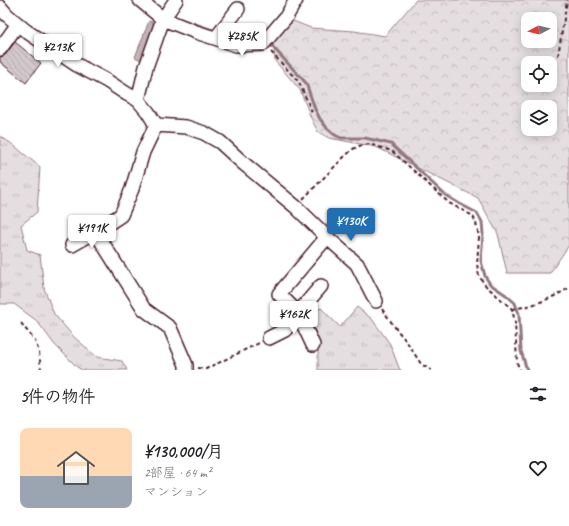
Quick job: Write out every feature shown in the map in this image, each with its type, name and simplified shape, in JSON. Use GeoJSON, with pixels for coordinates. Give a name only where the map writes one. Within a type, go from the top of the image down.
{"type":"FeatureCollection","features":[{"type":"Feature","properties":{"kind":"street"},"geometry":{"type":"LineString","coordinates":[[140,0],[163,19],[236,45],[263,44],[286,17],[296,0]]}},
{"type":"Feature","properties":{"kind":"street"},"geometry":{"type":"LineString","coordinates":[[138,100],[146,67],[163,19],[176,0]]}},
{"type":"Feature","properties":{"kind":"street"},"geometry":{"type":"LineString","coordinates":[[0,8],[6,15],[77,66],[138,100],[156,125]]}},
{"type":"Feature","properties":{"kind":"street"},"geometry":{"type":"LineString","coordinates":[[216,38],[238,9]]}},
{"type":"Feature","properties":{"kind":"street"},"geometry":{"type":"LineString","coordinates":[[0,48],[18,24]]}},
{"type":"Feature","properties":{"kind":"street"},"geometry":{"type":"LineString","coordinates":[[156,125],[186,127],[204,133],[220,142],[296,207],[357,264],[376,301]]}},
{"type":"Feature","properties":{"kind":"street"},"geometry":{"type":"LineString","coordinates":[[72,245],[100,229],[120,215],[132,190],[143,152],[156,125]]}},
{"type":"Feature","properties":{"kind":"street"},"geometry":{"type":"LineString","coordinates":[[100,229],[100,239],[144,309],[170,328],[186,368]]}},
{"type":"Feature","properties":{"kind":"street"},"geometry":{"type":"LineString","coordinates":[[313,345],[298,313],[279,294],[327,237]]}},
{"type":"Feature","properties":{"kind":"street"},"geometry":{"type":"LineString","coordinates":[[269,338],[285,330],[321,286]]}},
{"type":"Feature","properties":{"kind":"path"},"geometry":{"type":"LineString","coordinates":[[558,56],[567,0]]}},
{"type":"Feature","properties":{"kind":"path"},"geometry":{"type":"LineString","coordinates":[[263,44],[299,82],[312,112]]}},
{"type":"Feature","properties":{"kind":"path"},"geometry":{"type":"LineString","coordinates":[[296,207],[344,156],[353,149],[369,144],[392,151],[448,203],[473,216],[479,237],[477,264],[479,276],[486,286],[512,309],[515,322],[517,363],[520,370]]}},
{"type":"Feature","properties":{"kind":"path"},"geometry":{"type":"LineString","coordinates":[[512,309],[526,307],[546,300],[569,288]]}},
{"type":"Feature","properties":{"kind":"path"},"geometry":{"type":"LineString","coordinates":[[376,301],[407,342],[421,364],[431,370]]}},
{"type":"Feature","properties":{"kind":"path"},"geometry":{"type":"LineString","coordinates":[[21,323],[35,341],[39,352],[41,370]]}},
{"type":"Feature","properties":{"kind":"path"},"geometry":{"type":"LineString","coordinates":[[186,368],[206,369],[269,338]]}},
{"type":"Feature","properties":{"kind":"green space"},"geometry":{"type":"Polygon","coordinates":[[[416,0],[569,0],[569,245],[550,273],[507,273],[498,234],[478,198],[376,147],[329,138],[318,132],[300,90],[275,61],[273,38],[293,21],[311,28],[354,31],[385,36],[416,0]]]}},
{"type":"Feature","properties":{"kind":"green space"},"geometry":{"type":"Polygon","coordinates":[[[0,136],[40,167],[37,212],[21,225],[27,250],[40,255],[44,288],[54,314],[74,337],[97,357],[122,361],[127,370],[82,370],[77,367],[54,344],[37,321],[14,304],[0,304],[0,136]]]}},
{"type":"Feature","properties":{"kind":"green space"},"geometry":{"type":"Polygon","coordinates":[[[357,307],[372,319],[390,344],[401,370],[318,370],[318,344],[312,313],[321,308],[340,327],[357,307]]]}},
{"type":"Feature","properties":{"kind":"shaded area"},"geometry":{"type":"Polygon","coordinates":[[[149,21],[158,24],[143,61],[135,57],[149,21]]]}},
{"type":"Feature","properties":{"kind":"building"},"geometry":{"type":"Polygon","coordinates":[[[15,42],[41,63],[26,83],[0,62],[0,57],[6,54],[15,42]]]}},
{"type":"Feature","properties":{"kind":"waterway"},"geometry":{"type":"LineString","coordinates":[[182,20],[216,31]]}},
{"type":"Feature","properties":{"kind":"waterway"},"geometry":{"type":"LineString","coordinates":[[223,34],[247,39]]}},
{"type":"Feature","properties":{"kind":"waterway"},"geometry":{"type":"LineString","coordinates":[[269,43],[306,83],[320,119],[335,135],[341,138],[365,138],[391,144],[445,195],[477,213],[482,222],[483,234],[481,261],[485,276],[490,284],[515,303],[519,314],[521,351],[527,370]]}}]}
